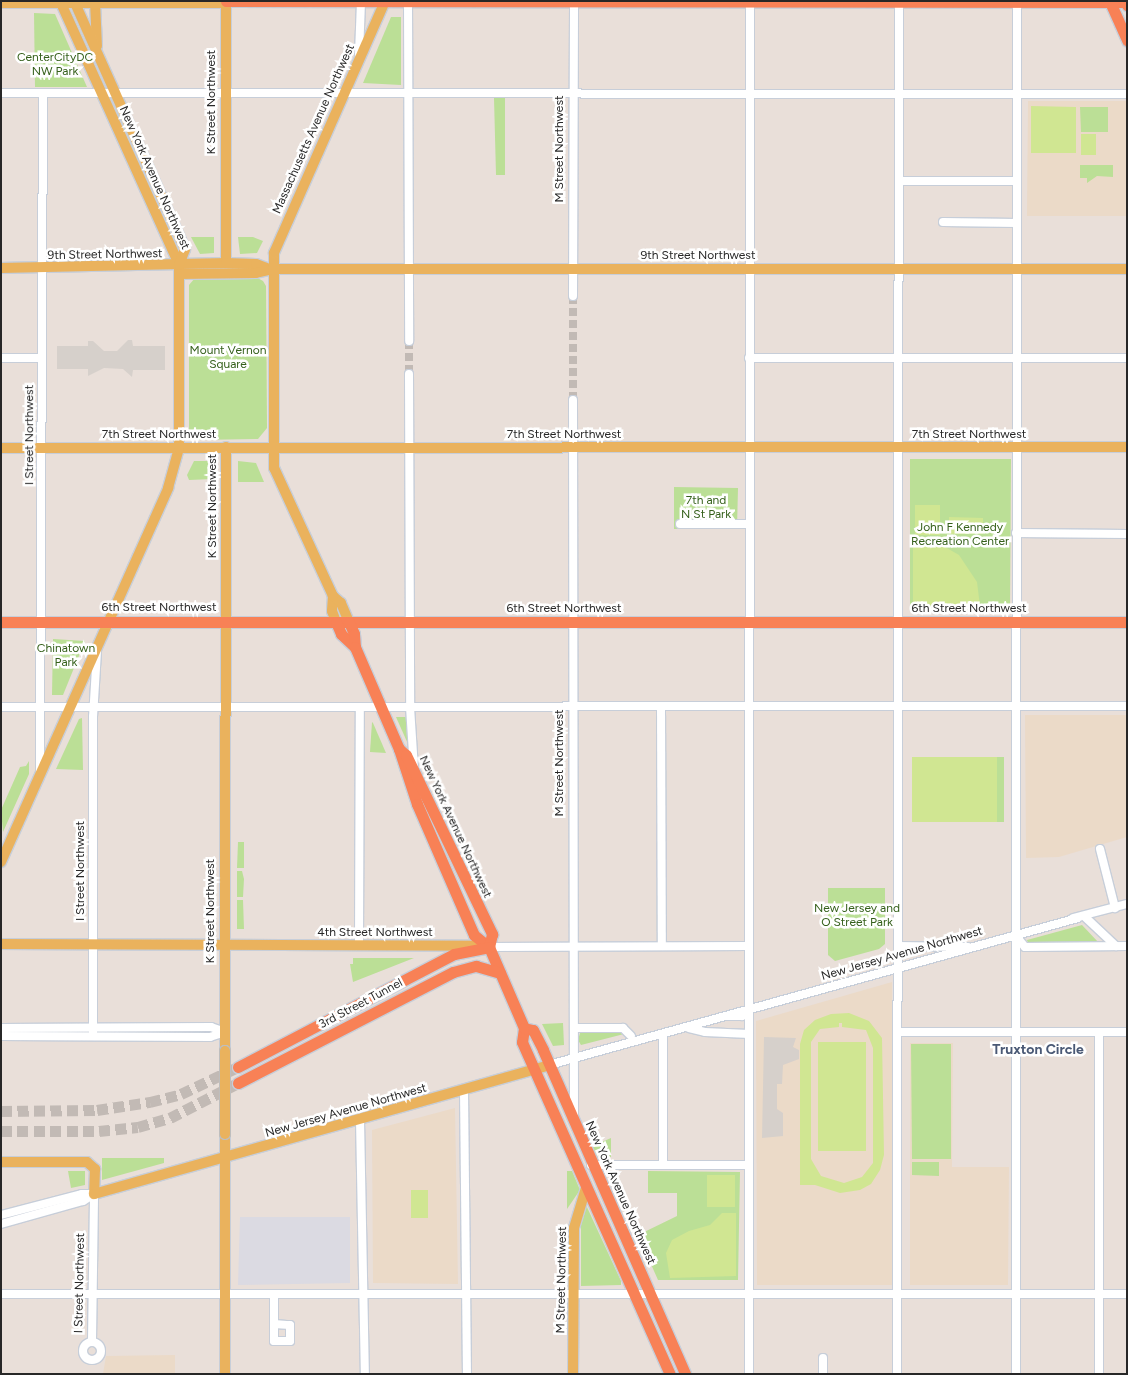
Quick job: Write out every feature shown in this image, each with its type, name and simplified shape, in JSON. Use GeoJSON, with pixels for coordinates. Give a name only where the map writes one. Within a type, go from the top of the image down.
{"type":"FeatureCollection","features":[{"type":"Feature","properties":{"kind":"highway"},"geometry":{"type":"LineString","coordinates":[[226,2],[1126,3]]}},
{"type":"Feature","properties":{"kind":"highway"},"geometry":{"type":"LineString","coordinates":[[1110,2],[1127,40]]}},
{"type":"Feature","properties":{"kind":"highway","name":"6th Street Northwest"},"geometry":{"type":"LineString","coordinates":[[1,622],[1127,622]]}},
{"type":"Feature","properties":{"kind":"highway","name":"New York Avenue Northwest"},"geometry":{"type":"LineString","coordinates":[[336,622],[341,634],[355,647]]}},
{"type":"Feature","properties":{"kind":"highway","name":"New York Avenue Northwest"},"geometry":{"type":"LineString","coordinates":[[349,622],[354,634],[355,647],[399,750],[416,804],[472,932],[489,947],[524,1028],[522,1042],[670,1374]]}},
{"type":"Feature","properties":{"kind":"highway","name":"New York Avenue Northwest"},"geometry":{"type":"LineString","coordinates":[[399,750],[406,754],[492,934],[489,947]]}},
{"type":"Feature","properties":{"kind":"highway","name":"3rd Street Tunnel"},"geometry":{"type":"LineString","coordinates":[[238,1067],[454,954],[489,947]]}},
{"type":"Feature","properties":{"kind":"highway","name":"3rd Street Tunnel"},"geometry":{"type":"LineString","coordinates":[[238,1083],[453,972],[476,966],[500,973]]}},
{"type":"Feature","properties":{"kind":"highway","name":"New York Avenue Northwest"},"geometry":{"type":"LineString","coordinates":[[524,1028],[533,1030],[549,1064],[591,1165],[685,1374]]}},
{"type":"Feature","properties":{"kind":"main road","name":"New York Avenue Northwest"},"geometry":{"type":"LineString","coordinates":[[61,2],[179,270]]}},
{"type":"Feature","properties":{"kind":"main road","name":"New York Avenue Northwest"},"geometry":{"type":"LineString","coordinates":[[75,2],[185,249],[179,270]]}},
{"type":"Feature","properties":{"kind":"main road"},"geometry":{"type":"LineString","coordinates":[[95,2],[97,52]]}},
{"type":"Feature","properties":{"kind":"main road"},"geometry":{"type":"LineString","coordinates":[[1,3],[226,2]]}},
{"type":"Feature","properties":{"kind":"main road","name":"K Street Northwest"},"geometry":{"type":"LineString","coordinates":[[226,2],[226,263]]}},
{"type":"Feature","properties":{"kind":"main road","name":"Massachusetts Avenue Northwest"},"geometry":{"type":"LineString","coordinates":[[274,447],[271,269],[276,247],[385,2]]}},
{"type":"Feature","properties":{"kind":"main road","name":"9th Street Northwest"},"geometry":{"type":"LineString","coordinates":[[179,270],[226,263],[256,264],[271,269]]}},
{"type":"Feature","properties":{"kind":"main road","name":"9th Street Northwest"},"geometry":{"type":"LineString","coordinates":[[1,268],[256,273],[271,269],[1127,269]]}},
{"type":"Feature","properties":{"kind":"main road"},"geometry":{"type":"LineString","coordinates":[[1,862],[168,488],[179,448],[179,270]]}},
{"type":"Feature","properties":{"kind":"main road","name":"New York Avenue Northwest"},"geometry":{"type":"LineString","coordinates":[[274,447],[276,474],[333,596],[341,603],[349,622]]}},
{"type":"Feature","properties":{"kind":"main road","name":"7th Street Northwest"},"geometry":{"type":"LineString","coordinates":[[1,448],[1127,447]]}},
{"type":"Feature","properties":{"kind":"main road","name":"K Street Northwest"},"geometry":{"type":"LineString","coordinates":[[225,1374],[226,448]]}},
{"type":"Feature","properties":{"kind":"main road","name":"New York Avenue Northwest"},"geometry":{"type":"LineString","coordinates":[[333,596],[332,611],[336,622]]}},
{"type":"Feature","properties":{"kind":"main road","name":"4th Street Northwest"},"geometry":{"type":"LineString","coordinates":[[1,944],[489,947]]}},
{"type":"Feature","properties":{"kind":"main road","name":"New Jersey Avenue Northwest"},"geometry":{"type":"LineString","coordinates":[[94,1194],[225,1159],[534,1070],[549,1064]]}},
{"type":"Feature","properties":{"kind":"main road"},"geometry":{"type":"LineString","coordinates":[[1,1162],[87,1162],[95,1169],[94,1194]]}},
{"type":"Feature","properties":{"kind":"main road","name":"M Street Northwest"},"geometry":{"type":"LineString","coordinates":[[573,1374],[575,1221],[586,1188]]}},
{"type":"Feature","properties":{"kind":"street"},"geometry":{"type":"LineString","coordinates":[[359,58],[361,2]]}},
{"type":"Feature","properties":{"kind":"street"},"geometry":{"type":"LineString","coordinates":[[408,2],[409,341]]}},
{"type":"Feature","properties":{"kind":"street","name":"M Street Northwest"},"geometry":{"type":"LineString","coordinates":[[573,296],[574,2]]}},
{"type":"Feature","properties":{"kind":"street"},"geometry":{"type":"LineString","coordinates":[[749,1374],[750,2]]}},
{"type":"Feature","properties":{"kind":"street"},"geometry":{"type":"LineString","coordinates":[[897,1374],[899,2]]}},
{"type":"Feature","properties":{"kind":"street"},"geometry":{"type":"LineString","coordinates":[[1016,1374],[1017,2]]}},
{"type":"Feature","properties":{"kind":"street"},"geometry":{"type":"LineString","coordinates":[[1,94],[1127,94]]}},
{"type":"Feature","properties":{"kind":"street","name":"I Street Northwest"},"geometry":{"type":"LineString","coordinates":[[40,777],[43,94]]}},
{"type":"Feature","properties":{"kind":"street"},"geometry":{"type":"LineString","coordinates":[[899,181],[1016,181]]}},
{"type":"Feature","properties":{"kind":"street"},"geometry":{"type":"LineString","coordinates":[[943,222],[1016,223]]}},
{"type":"Feature","properties":{"kind":"street"},"geometry":{"type":"LineString","coordinates":[[1,358],[42,358]]}},
{"type":"Feature","properties":{"kind":"street"},"geometry":{"type":"LineString","coordinates":[[749,358],[1127,358]]}},
{"type":"Feature","properties":{"kind":"street"},"geometry":{"type":"LineString","coordinates":[[409,374],[410,707],[414,771]]}},
{"type":"Feature","properties":{"kind":"street","name":"M Street Northwest"},"geometry":{"type":"LineString","coordinates":[[573,400],[574,1124]]}},
{"type":"Feature","properties":{"kind":"street"},"geometry":{"type":"LineString","coordinates":[[680,524],[749,524]]}},
{"type":"Feature","properties":{"kind":"street"},"geometry":{"type":"LineString","coordinates":[[1016,533],[1127,534]]}},
{"type":"Feature","properties":{"kind":"street","name":"I Street Northwest"},"geometry":{"type":"LineString","coordinates":[[93,1032],[94,707],[97,648]]}},
{"type":"Feature","properties":{"kind":"street"},"geometry":{"type":"LineString","coordinates":[[661,706],[662,946]]}},
{"type":"Feature","properties":{"kind":"street"},"geometry":{"type":"LineString","coordinates":[[1,707],[1127,706]]}},
{"type":"Feature","properties":{"kind":"street"},"geometry":{"type":"LineString","coordinates":[[359,945],[360,707]]}},
{"type":"Feature","properties":{"kind":"street"},"geometry":{"type":"LineString","coordinates":[[1100,849],[1115,908]]}},
{"type":"Feature","properties":{"kind":"street","name":"New Jersey Avenue Northwest"},"geometry":{"type":"LineString","coordinates":[[549,1064],[604,1048],[688,1028],[726,1016],[742,1016],[749,1010],[1127,904]]}},
{"type":"Feature","properties":{"kind":"street"},"geometry":{"type":"LineString","coordinates":[[1081,917],[1116,946]]}},
{"type":"Feature","properties":{"kind":"street"},"geometry":{"type":"LineString","coordinates":[[1016,936],[1025,947],[1127,946]]}},
{"type":"Feature","properties":{"kind":"street","name":"4th Street Northwest"},"geometry":{"type":"LineString","coordinates":[[489,947],[749,946]]}},
{"type":"Feature","properties":{"kind":"street"},"geometry":{"type":"LineString","coordinates":[[898,946],[972,948]]}},
{"type":"Feature","properties":{"kind":"street"},"geometry":{"type":"LineString","coordinates":[[1,1028],[93,1032]]}},
{"type":"Feature","properties":{"kind":"street"},"geometry":{"type":"LineString","coordinates":[[1,1036],[211,1028],[225,1032]]}},
{"type":"Feature","properties":{"kind":"street"},"geometry":{"type":"LineString","coordinates":[[574,1028],[623,1028],[631,1036]]}},
{"type":"Feature","properties":{"kind":"street"},"geometry":{"type":"LineString","coordinates":[[688,1028],[705,1032],[749,1034]]}},
{"type":"Feature","properties":{"kind":"street","name":"New Jersey Avenue Northwest"},"geometry":{"type":"LineString","coordinates":[[604,1048],[606,1044],[657,1029],[688,1028]]}},
{"type":"Feature","properties":{"kind":"street"},"geometry":{"type":"LineString","coordinates":[[897,1032],[1127,1032]]}},
{"type":"Feature","properties":{"kind":"street"},"geometry":{"type":"LineString","coordinates":[[1098,1032],[1098,1374]]}},
{"type":"Feature","properties":{"kind":"street"},"geometry":{"type":"LineString","coordinates":[[663,1034],[663,1165]]}},
{"type":"Feature","properties":{"kind":"street"},"geometry":{"type":"LineString","coordinates":[[464,1090],[467,1374]]}},
{"type":"Feature","properties":{"kind":"street"},"geometry":{"type":"LineString","coordinates":[[360,1120],[365,1374]]}},
{"type":"Feature","properties":{"kind":"street"},"geometry":{"type":"LineString","coordinates":[[591,1165],[749,1165]]}},
{"type":"Feature","properties":{"kind":"street","name":"New Jersey Avenue Northwest"},"geometry":{"type":"LineString","coordinates":[[1,1215],[82,1194],[94,1194]]}},
{"type":"Feature","properties":{"kind":"street","name":"I Street Northwest"},"geometry":{"type":"LineString","coordinates":[[92,1341],[94,1194]]}},
{"type":"Feature","properties":{"kind":"street","name":"New Jersey Avenue Northwest"},"geometry":{"type":"LineString","coordinates":[[1,1224],[83,1201],[94,1194]]}},
{"type":"Feature","properties":{"kind":"street"},"geometry":{"type":"LineString","coordinates":[[1,1294],[1127,1294]]}},
{"type":"Feature","properties":{"kind":"street"},"geometry":{"type":"LineString","coordinates":[[274,1295],[274,1324]]}},
{"type":"Feature","properties":{"kind":"street"},"geometry":{"type":"LineString","coordinates":[[823,1358],[823,1374]]}},
{"type":"Feature","properties":{"kind":"shaded area"},"geometry":{"type":"Polygon","coordinates":[[[1028,101],[1127,101],[1127,216],[1027,216],[1028,101]]]}},
{"type":"Feature","properties":{"kind":"shaded area"},"geometry":{"type":"Polygon","coordinates":[[[128,340],[132,340],[133,346],[165,346],[165,370],[133,370],[132,377],[123,369],[104,368],[88,376],[88,369],[57,369],[57,346],[88,346],[88,341],[93,341],[104,351],[117,351],[128,340]]]}},
{"type":"Feature","properties":{"kind":"shaded area"},"geometry":{"type":"Polygon","coordinates":[[[1025,715],[1127,715],[1127,837],[1059,857],[1026,858],[1025,715]]]}},
{"type":"Feature","properties":{"kind":"shaded area"},"geometry":{"type":"Polygon","coordinates":[[[892,982],[892,1285],[757,1285],[756,1021],[892,982]]]}},
{"type":"Feature","properties":{"kind":"shaded area"},"geometry":{"type":"Polygon","coordinates":[[[764,1037],[796,1038],[793,1047],[799,1050],[799,1059],[783,1065],[782,1084],[777,1084],[777,1109],[783,1113],[783,1136],[762,1138],[764,1037]]]}},
{"type":"Feature","properties":{"kind":"shaded area"},"geometry":{"type":"Polygon","coordinates":[[[910,1043],[953,1043],[952,1167],[1009,1167],[1008,1285],[910,1285],[910,1043]]]}},
{"type":"Feature","properties":{"kind":"shaded area"},"geometry":{"type":"Polygon","coordinates":[[[455,1108],[458,1284],[373,1283],[372,1130],[455,1108]]]}},
{"type":"Feature","properties":{"kind":"shaded area"},"geometry":{"type":"Polygon","coordinates":[[[240,1217],[350,1217],[350,1283],[238,1285],[240,1217]]]}},
{"type":"Feature","properties":{"kind":"shaded area"},"geometry":{"type":"Polygon","coordinates":[[[175,1355],[175,1374],[103,1374],[106,1356],[175,1355]]]}},
{"type":"Feature","properties":{"kind":"green space","name":"CenterCityDC NW Park"},"geometry":{"type":"Polygon","coordinates":[[[34,13],[55,14],[87,87],[35,87],[34,13]]]}},
{"type":"Feature","properties":{"kind":"green space"},"geometry":{"type":"Polygon","coordinates":[[[391,17],[401,17],[401,85],[363,83],[391,17]]]}},
{"type":"Feature","properties":{"kind":"green space"},"geometry":{"type":"Polygon","coordinates":[[[494,98],[505,98],[505,175],[496,175],[494,98]]]}},
{"type":"Feature","properties":{"kind":"green space"},"geometry":{"type":"Polygon","coordinates":[[[1031,106],[1076,107],[1076,153],[1031,153],[1031,106]]]}},
{"type":"Feature","properties":{"kind":"green space"},"geometry":{"type":"Polygon","coordinates":[[[1080,107],[1108,107],[1108,132],[1081,132],[1080,107]]]}},
{"type":"Feature","properties":{"kind":"green space"},"geometry":{"type":"Polygon","coordinates":[[[118,110],[178,243],[175,246],[115,112],[118,110]]]}},
{"type":"Feature","properties":{"kind":"green space"},"geometry":{"type":"Polygon","coordinates":[[[1081,134],[1096,134],[1096,155],[1081,155],[1081,134]]]}},
{"type":"Feature","properties":{"kind":"green space"},"geometry":{"type":"Polygon","coordinates":[[[1080,165],[1113,165],[1113,177],[1097,176],[1087,183],[1087,178],[1080,178],[1080,165]]]}},
{"type":"Feature","properties":{"kind":"green space"},"geometry":{"type":"Polygon","coordinates":[[[191,237],[214,237],[214,253],[200,254],[191,237]]]}},
{"type":"Feature","properties":{"kind":"green space"},"geometry":{"type":"Polygon","coordinates":[[[238,237],[253,237],[263,241],[257,253],[240,254],[238,237]]]}},
{"type":"Feature","properties":{"kind":"green space","name":"Mount Vernon Square"},"geometry":{"type":"Polygon","coordinates":[[[254,276],[263,281],[266,286],[267,428],[258,439],[196,440],[189,431],[189,285],[195,278],[254,276]]]}},
{"type":"Feature","properties":{"kind":"green space","name":"John F Kennedy Recreation Center"},"geometry":{"type":"Polygon","coordinates":[[[910,459],[1011,459],[1010,611],[910,611],[910,459]]]}},
{"type":"Feature","properties":{"kind":"green space"},"geometry":{"type":"Polygon","coordinates":[[[194,461],[214,461],[213,479],[189,480],[187,475],[194,461]]]}},
{"type":"Feature","properties":{"kind":"green space"},"geometry":{"type":"Polygon","coordinates":[[[238,461],[256,463],[264,482],[238,482],[238,461]]]}},
{"type":"Feature","properties":{"kind":"green space","name":"7th and N St Park"},"geometry":{"type":"Polygon","coordinates":[[[674,487],[738,488],[737,529],[674,529],[674,487]]]}},
{"type":"Feature","properties":{"kind":"green space"},"geometry":{"type":"Polygon","coordinates":[[[915,505],[940,505],[940,535],[915,535],[915,505]]]}},
{"type":"Feature","properties":{"kind":"green space"},"geometry":{"type":"Polygon","coordinates":[[[949,517],[983,518],[983,534],[949,534],[949,517]]]}},
{"type":"Feature","properties":{"kind":"green space"},"geometry":{"type":"Polygon","coordinates":[[[913,540],[938,543],[959,555],[977,582],[980,606],[917,605],[913,602],[913,540]]]}},
{"type":"Feature","properties":{"kind":"green space","name":"Chinatown Park"},"geometry":{"type":"Polygon","coordinates":[[[53,639],[85,641],[63,695],[52,695],[53,639]]]}},
{"type":"Feature","properties":{"kind":"green space"},"geometry":{"type":"Polygon","coordinates":[[[396,717],[409,717],[412,753],[396,717]]]}},
{"type":"Feature","properties":{"kind":"green space"},"geometry":{"type":"Polygon","coordinates":[[[82,718],[83,770],[56,769],[79,719],[82,718]]]}},
{"type":"Feature","properties":{"kind":"green space"},"geometry":{"type":"Polygon","coordinates":[[[373,723],[386,753],[370,752],[373,723]]]}},
{"type":"Feature","properties":{"kind":"green space"},"geometry":{"type":"Polygon","coordinates":[[[912,757],[997,757],[997,822],[912,822],[912,757]]]}},
{"type":"Feature","properties":{"kind":"green space"},"geometry":{"type":"Polygon","coordinates":[[[997,757],[1004,757],[1004,822],[997,822],[997,757]]]}},
{"type":"Feature","properties":{"kind":"green space"},"geometry":{"type":"Polygon","coordinates":[[[29,761],[29,774],[3,832],[1,810],[20,767],[26,766],[29,761]]]}},
{"type":"Feature","properties":{"kind":"green space"},"geometry":{"type":"Polygon","coordinates":[[[238,842],[244,842],[244,868],[237,868],[238,842]]]}},
{"type":"Feature","properties":{"kind":"green space"},"geometry":{"type":"Polygon","coordinates":[[[237,871],[242,871],[244,879],[243,897],[237,897],[237,871]]]}},
{"type":"Feature","properties":{"kind":"green space","name":"New Jersey and O Street Park"},"geometry":{"type":"Polygon","coordinates":[[[828,888],[885,888],[885,944],[879,949],[835,961],[828,955],[828,888]]]}},
{"type":"Feature","properties":{"kind":"green space"},"geometry":{"type":"Polygon","coordinates":[[[237,900],[243,900],[244,929],[237,929],[237,900]]]}},
{"type":"Feature","properties":{"kind":"green space"},"geometry":{"type":"Polygon","coordinates":[[[1082,925],[1099,943],[1028,943],[1027,940],[1082,925]]]}},
{"type":"Feature","properties":{"kind":"green space"},"geometry":{"type":"Polygon","coordinates":[[[353,958],[414,958],[353,982],[350,964],[353,964],[353,958]]]}},
{"type":"Feature","properties":{"kind":"green space"},"geometry":{"type":"Polygon","coordinates":[[[849,1013],[869,1021],[882,1038],[884,1155],[880,1170],[871,1184],[860,1190],[840,1193],[815,1185],[800,1185],[800,1044],[804,1030],[815,1020],[831,1014],[849,1013]],[[839,1023],[839,1027],[820,1029],[811,1042],[811,1159],[821,1176],[844,1183],[862,1177],[873,1163],[873,1048],[866,1030],[842,1027],[842,1023],[839,1023]]]}},
{"type":"Feature","properties":{"kind":"green space"},"geometry":{"type":"Polygon","coordinates":[[[563,1023],[564,1045],[553,1046],[542,1024],[563,1023]]]}},
{"type":"Feature","properties":{"kind":"green space"},"geometry":{"type":"Polygon","coordinates":[[[581,1030],[624,1030],[624,1034],[581,1045],[578,1040],[581,1030]]]}},
{"type":"Feature","properties":{"kind":"green space"},"geometry":{"type":"Polygon","coordinates":[[[818,1042],[866,1042],[866,1151],[818,1151],[818,1042]]]}},
{"type":"Feature","properties":{"kind":"green space"},"geometry":{"type":"Polygon","coordinates":[[[911,1044],[951,1044],[951,1159],[912,1159],[911,1044]]]}},
{"type":"Feature","properties":{"kind":"green space"},"geometry":{"type":"Polygon","coordinates":[[[611,1138],[611,1157],[597,1156],[592,1146],[611,1138]]]}},
{"type":"Feature","properties":{"kind":"green space"},"geometry":{"type":"Polygon","coordinates":[[[102,1158],[164,1158],[164,1163],[102,1180],[102,1158]]]}},
{"type":"Feature","properties":{"kind":"green space"},"geometry":{"type":"Polygon","coordinates":[[[912,1162],[939,1162],[939,1176],[912,1175],[912,1162]]]}},
{"type":"Feature","properties":{"kind":"green space"},"geometry":{"type":"Polygon","coordinates":[[[68,1171],[85,1171],[85,1185],[71,1188],[68,1171]]]}},
{"type":"Feature","properties":{"kind":"green space"},"geometry":{"type":"Polygon","coordinates":[[[567,1171],[572,1171],[580,1190],[567,1209],[567,1171]]]}},
{"type":"Feature","properties":{"kind":"green space"},"geometry":{"type":"Polygon","coordinates":[[[648,1171],[740,1172],[738,1280],[658,1280],[638,1235],[677,1216],[677,1193],[648,1193],[648,1171]]]}},
{"type":"Feature","properties":{"kind":"green space"},"geometry":{"type":"Polygon","coordinates":[[[707,1175],[735,1175],[735,1207],[707,1207],[707,1175]]]}},
{"type":"Feature","properties":{"kind":"green space"},"geometry":{"type":"Polygon","coordinates":[[[411,1190],[428,1190],[428,1218],[411,1218],[411,1190]]]}},
{"type":"Feature","properties":{"kind":"green space"},"geometry":{"type":"Polygon","coordinates":[[[586,1205],[621,1281],[621,1285],[581,1286],[581,1217],[586,1205]]]}},
{"type":"Feature","properties":{"kind":"green space"},"geometry":{"type":"Polygon","coordinates":[[[722,1213],[736,1213],[736,1276],[670,1278],[666,1253],[672,1240],[689,1231],[710,1225],[722,1213]]]}},
{"type":"Feature","properties":{"kind":"tunnel"},"geometry":{"type":"LineString","coordinates":[[573,296],[573,400]]}},
{"type":"Feature","properties":{"kind":"tunnel"},"geometry":{"type":"LineString","coordinates":[[409,341],[409,374]]}},
{"type":"Feature","properties":{"kind":"tunnel"},"geometry":{"type":"LineString","coordinates":[[1,1111],[97,1110],[150,1102],[181,1094],[238,1067]]}},
{"type":"Feature","properties":{"kind":"tunnel"},"geometry":{"type":"LineString","coordinates":[[1,1131],[99,1131],[138,1127],[170,1118],[238,1083]]}},
{"type":"Feature","properties":{"kind":"district","name":"Truxton Circle"},"geometry":{"type":"Point","coordinates":[1038,1050]}}]}
